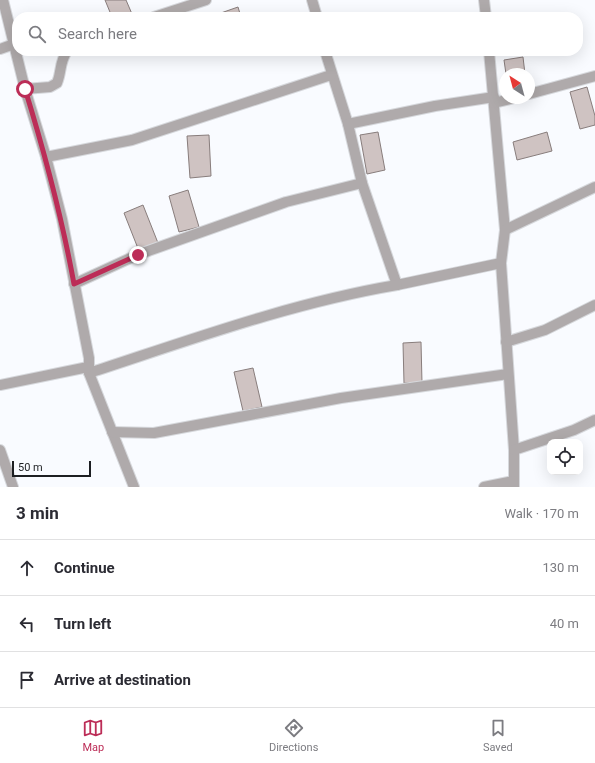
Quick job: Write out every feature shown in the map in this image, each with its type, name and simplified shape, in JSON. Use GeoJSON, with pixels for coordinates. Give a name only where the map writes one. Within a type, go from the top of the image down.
{"type":"FeatureCollection","features":[{"type":"Feature","properties":{"kind":"street"},"geometry":{"type":"LineString","coordinates":[[3,0],[12,36]]}},
{"type":"Feature","properties":{"kind":"street"},"geometry":{"type":"LineString","coordinates":[[169,12],[206,0]]}},
{"type":"Feature","properties":{"kind":"street"},"geometry":{"type":"LineString","coordinates":[[312,0],[316,12]]}},
{"type":"Feature","properties":{"kind":"street"},"geometry":{"type":"LineString","coordinates":[[484,0],[485,12]]}},
{"type":"Feature","properties":{"kind":"street"},"geometry":{"type":"LineString","coordinates":[[0,49],[12,45]]}},
{"type":"Feature","properties":{"kind":"street"},"geometry":{"type":"LineString","coordinates":[[17,56],[25,89],[46,156],[62,219],[89,358],[88,370],[134,487]]}},
{"type":"Feature","properties":{"kind":"street"},"geometry":{"type":"LineString","coordinates":[[25,89],[50,87],[57,83],[61,71],[60,64],[64,56]]}},
{"type":"Feature","properties":{"kind":"street"},"geometry":{"type":"LineString","coordinates":[[326,56],[331,75],[348,124],[362,183],[397,285]]}},
{"type":"Feature","properties":{"kind":"street"},"geometry":{"type":"LineString","coordinates":[[484,487],[514,484],[514,450],[501,263],[505,230],[490,56]]}},
{"type":"Feature","properties":{"kind":"street"},"geometry":{"type":"LineString","coordinates":[[46,156],[132,140],[331,75]]}},
{"type":"Feature","properties":{"kind":"street"},"geometry":{"type":"LineString","coordinates":[[535,92],[595,76]]}},
{"type":"Feature","properties":{"kind":"street"},"geometry":{"type":"LineString","coordinates":[[348,124],[435,106],[499,100]]}},
{"type":"Feature","properties":{"kind":"street"},"geometry":{"type":"LineString","coordinates":[[74,284],[138,255],[286,202],[362,183]]}},
{"type":"Feature","properties":{"kind":"street"},"geometry":{"type":"LineString","coordinates":[[505,230],[595,187]]}},
{"type":"Feature","properties":{"kind":"street"},"geometry":{"type":"LineString","coordinates":[[0,386],[88,370],[249,320],[362,291],[501,263]]}},
{"type":"Feature","properties":{"kind":"street"},"geometry":{"type":"LineString","coordinates":[[506,342],[545,330],[595,305]]}},
{"type":"Feature","properties":{"kind":"street"},"geometry":{"type":"LineString","coordinates":[[112,432],[154,432],[341,398],[508,374]]}},
{"type":"Feature","properties":{"kind":"street"},"geometry":{"type":"LineString","coordinates":[[514,450],[574,430],[595,420]]}},
{"type":"Feature","properties":{"kind":"street"},"geometry":{"type":"LineString","coordinates":[[0,450],[13,487]]}},
{"type":"Feature","properties":{"kind":"building"},"geometry":{"type":"Polygon","coordinates":[[[105,0],[126,0],[131,12],[110,12],[105,0]]]}},
{"type":"Feature","properties":{"kind":"building"},"geometry":{"type":"Polygon","coordinates":[[[238,7],[240,12],[224,12],[238,7]]]}},
{"type":"Feature","properties":{"kind":"building"},"geometry":{"type":"Polygon","coordinates":[[[523,57],[524,68],[505,68],[504,60],[523,57]]]}},
{"type":"Feature","properties":{"kind":"building"},"geometry":{"type":"Polygon","coordinates":[[[587,87],[595,116],[595,125],[580,129],[570,92],[587,87]]]}},
{"type":"Feature","properties":{"kind":"building"},"geometry":{"type":"Polygon","coordinates":[[[378,132],[385,170],[367,174],[360,135],[378,132]]]}},
{"type":"Feature","properties":{"kind":"building"},"geometry":{"type":"Polygon","coordinates":[[[547,132],[552,151],[517,160],[513,142],[547,132]]]}},
{"type":"Feature","properties":{"kind":"building"},"geometry":{"type":"Polygon","coordinates":[[[209,135],[211,176],[190,178],[187,136],[209,135]]]}},
{"type":"Feature","properties":{"kind":"building"},"geometry":{"type":"Polygon","coordinates":[[[188,190],[199,227],[179,232],[169,196],[188,190]]]}},
{"type":"Feature","properties":{"kind":"building"},"geometry":{"type":"Polygon","coordinates":[[[143,205],[158,243],[139,251],[124,213],[143,205]]]}},
{"type":"Feature","properties":{"kind":"building"},"geometry":{"type":"Polygon","coordinates":[[[421,342],[422,383],[404,383],[403,343],[421,342]]]}},
{"type":"Feature","properties":{"kind":"building"},"geometry":{"type":"Polygon","coordinates":[[[253,368],[262,407],[243,411],[234,372],[253,368]]]}},
{"type":"Feature","properties":{"kind":"route"},"geometry":{"type":"LineString","coordinates":[[25,89],[46,156],[62,219],[74,284],[138,255]]}}]}
